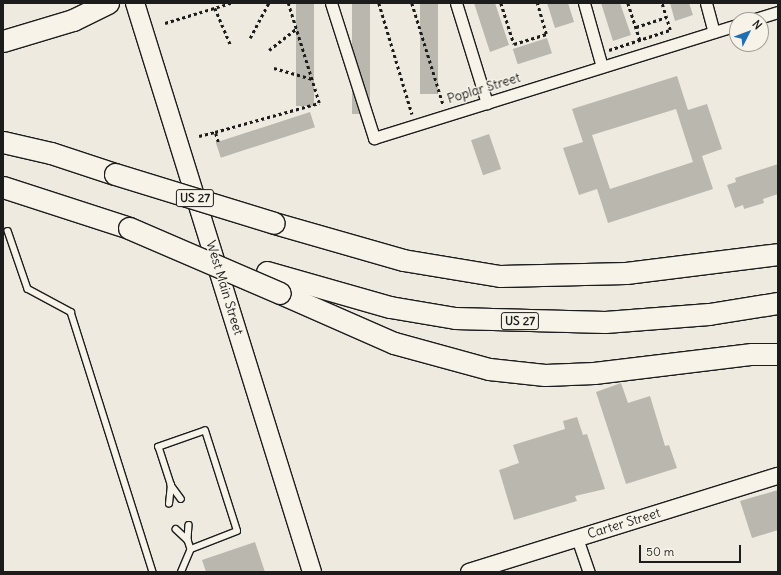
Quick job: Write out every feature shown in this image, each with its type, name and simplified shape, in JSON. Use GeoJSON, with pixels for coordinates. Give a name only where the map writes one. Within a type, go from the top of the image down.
{"type":"FeatureCollection","features":[{"type":"Feature","properties":{"kind":"highway"},"geometry":{"type":"LineString","coordinates":[[3,40],[73,20],[108,3]]}},
{"type":"Feature","properties":{"kind":"highway","name":"US 27"},"geometry":{"type":"LineString","coordinates":[[3,142],[51,153],[274,223],[403,260],[500,276],[626,273],[778,254]]}},
{"type":"Feature","properties":{"kind":"highway","name":"US 27"},"geometry":{"type":"LineString","coordinates":[[3,187],[267,272],[390,307],[425,315],[455,318],[605,322],[709,314],[778,304]]}},
{"type":"Feature","properties":{"kind":"highway"},"geometry":{"type":"LineString","coordinates":[[129,228],[394,343],[489,369],[545,375],[587,373],[752,354],[778,354]]}},
{"type":"Feature","properties":{"kind":"main road","name":"West Main Street"},"geometry":{"type":"LineString","coordinates":[[135,3],[312,572]]}},
{"type":"Feature","properties":{"kind":"main road","name":"Carter Street"},"geometry":{"type":"LineString","coordinates":[[469,572],[778,476]]}},
{"type":"Feature","properties":{"kind":"street","name":"Poplar Street"},"geometry":{"type":"LineString","coordinates":[[331,3],[374,138],[729,27]]}},
{"type":"Feature","properties":{"kind":"street"},"geometry":{"type":"LineString","coordinates":[[456,3],[487,103]]}},
{"type":"Feature","properties":{"kind":"street"},"geometry":{"type":"LineString","coordinates":[[584,3],[602,67]]}},
{"type":"Feature","properties":{"kind":"street"},"geometry":{"type":"LineString","coordinates":[[706,3],[714,32]]}},
{"type":"Feature","properties":{"kind":"street"},"geometry":{"type":"LineString","coordinates":[[577,538],[589,572]]}},
{"type":"Feature","properties":{"kind":"lane"},"geometry":{"type":"LineString","coordinates":[[8,231],[28,289],[70,312],[153,572]]}},
{"type":"Feature","properties":{"kind":"lane"},"geometry":{"type":"LineString","coordinates":[[181,499],[171,485],[159,447],[205,431],[237,532],[191,549]]}},
{"type":"Feature","properties":{"kind":"lane"},"geometry":{"type":"LineString","coordinates":[[169,504],[171,485]]}},
{"type":"Feature","properties":{"kind":"lane"},"geometry":{"type":"LineString","coordinates":[[181,572],[191,549],[188,540],[189,525]]}},
{"type":"Feature","properties":{"kind":"lane"},"geometry":{"type":"LineString","coordinates":[[176,529],[188,540]]}},
{"type":"Feature","properties":{"kind":"path"},"geometry":{"type":"LineString","coordinates":[[165,23],[231,3]]}},
{"type":"Feature","properties":{"kind":"path"},"geometry":{"type":"LineString","coordinates":[[250,38],[269,3]]}},
{"type":"Feature","properties":{"kind":"path"},"geometry":{"type":"LineString","coordinates":[[199,136],[319,103],[288,3]]}},
{"type":"Feature","properties":{"kind":"path"},"geometry":{"type":"LineString","coordinates":[[379,3],[416,125]]}},
{"type":"Feature","properties":{"kind":"path"},"geometry":{"type":"LineString","coordinates":[[412,3],[447,115]]}},
{"type":"Feature","properties":{"kind":"path"},"geometry":{"type":"LineString","coordinates":[[501,3],[514,44],[546,34],[537,3]]}},
{"type":"Feature","properties":{"kind":"path"},"geometry":{"type":"LineString","coordinates":[[628,3],[640,40]]}},
{"type":"Feature","properties":{"kind":"path"},"geometry":{"type":"LineString","coordinates":[[608,51],[670,30],[662,3]]}},
{"type":"Feature","properties":{"kind":"path"},"geometry":{"type":"LineString","coordinates":[[215,8],[230,44]]}},
{"type":"Feature","properties":{"kind":"path"},"geometry":{"type":"LineString","coordinates":[[636,27],[666,18]]}},
{"type":"Feature","properties":{"kind":"path"},"geometry":{"type":"LineString","coordinates":[[269,50],[296,29]]}},
{"type":"Feature","properties":{"kind":"path"},"geometry":{"type":"LineString","coordinates":[[274,68],[312,79]]}},
{"type":"Feature","properties":{"kind":"path"},"geometry":{"type":"LineString","coordinates":[[215,132],[218,142]]}},
{"type":"Feature","properties":{"kind":"building"},"geometry":{"type":"Polygon","coordinates":[[[296,3],[314,3],[314,106],[296,106],[296,3]]]}},
{"type":"Feature","properties":{"kind":"building"},"geometry":{"type":"Polygon","coordinates":[[[352,3],[370,3],[370,114],[352,114],[352,3]]]}},
{"type":"Feature","properties":{"kind":"building"},"geometry":{"type":"Polygon","coordinates":[[[420,3],[438,3],[438,94],[420,94],[420,3]]]}},
{"type":"Feature","properties":{"kind":"building"},"geometry":{"type":"Polygon","coordinates":[[[474,3],[495,3],[509,45],[490,52],[474,3]]]}},
{"type":"Feature","properties":{"kind":"building"},"geometry":{"type":"Polygon","coordinates":[[[547,3],[568,3],[574,22],[555,28],[547,3]]]}},
{"type":"Feature","properties":{"kind":"building"},"geometry":{"type":"Polygon","coordinates":[[[601,3],[620,3],[631,35],[613,41],[601,3]]]}},
{"type":"Feature","properties":{"kind":"building"},"geometry":{"type":"Polygon","coordinates":[[[670,3],[689,3],[693,15],[675,21],[670,3]]]}},
{"type":"Feature","properties":{"kind":"building"},"geometry":{"type":"Polygon","coordinates":[[[547,38],[552,53],[518,64],[513,49],[547,38]]]}},
{"type":"Feature","properties":{"kind":"building"},"geometry":{"type":"Polygon","coordinates":[[[677,76],[688,110],[707,104],[722,149],[702,156],[713,189],[608,223],[597,189],[579,195],[563,148],[583,142],[572,109],[677,76]],[[676,109],[592,135],[610,189],[693,162],[676,109]]]}},
{"type":"Feature","properties":{"kind":"building"},"geometry":{"type":"Polygon","coordinates":[[[310,112],[315,127],[221,158],[216,143],[310,112]]]}},
{"type":"Feature","properties":{"kind":"building"},"geometry":{"type":"Polygon","coordinates":[[[489,134],[501,169],[483,175],[471,140],[489,134]]]}},
{"type":"Feature","properties":{"kind":"building"},"geometry":{"type":"Polygon","coordinates":[[[778,164],[778,194],[763,199],[764,203],[744,209],[743,205],[735,208],[727,185],[736,182],[735,178],[778,164]]]}},
{"type":"Feature","properties":{"kind":"building"},"geometry":{"type":"Polygon","coordinates":[[[621,383],[628,403],[650,396],[665,446],[669,445],[677,468],[626,484],[596,392],[621,383]]]}},
{"type":"Feature","properties":{"kind":"building"},"geometry":{"type":"Polygon","coordinates":[[[577,417],[583,435],[587,434],[605,489],[575,496],[577,501],[514,520],[499,470],[519,463],[513,445],[565,429],[563,421],[577,417]]]}},
{"type":"Feature","properties":{"kind":"building"},"geometry":{"type":"Polygon","coordinates":[[[778,490],[778,530],[752,538],[740,501],[778,490]]]}},
{"type":"Feature","properties":{"kind":"building"},"geometry":{"type":"Polygon","coordinates":[[[255,542],[265,572],[206,572],[202,560],[255,542]]]}}]}
